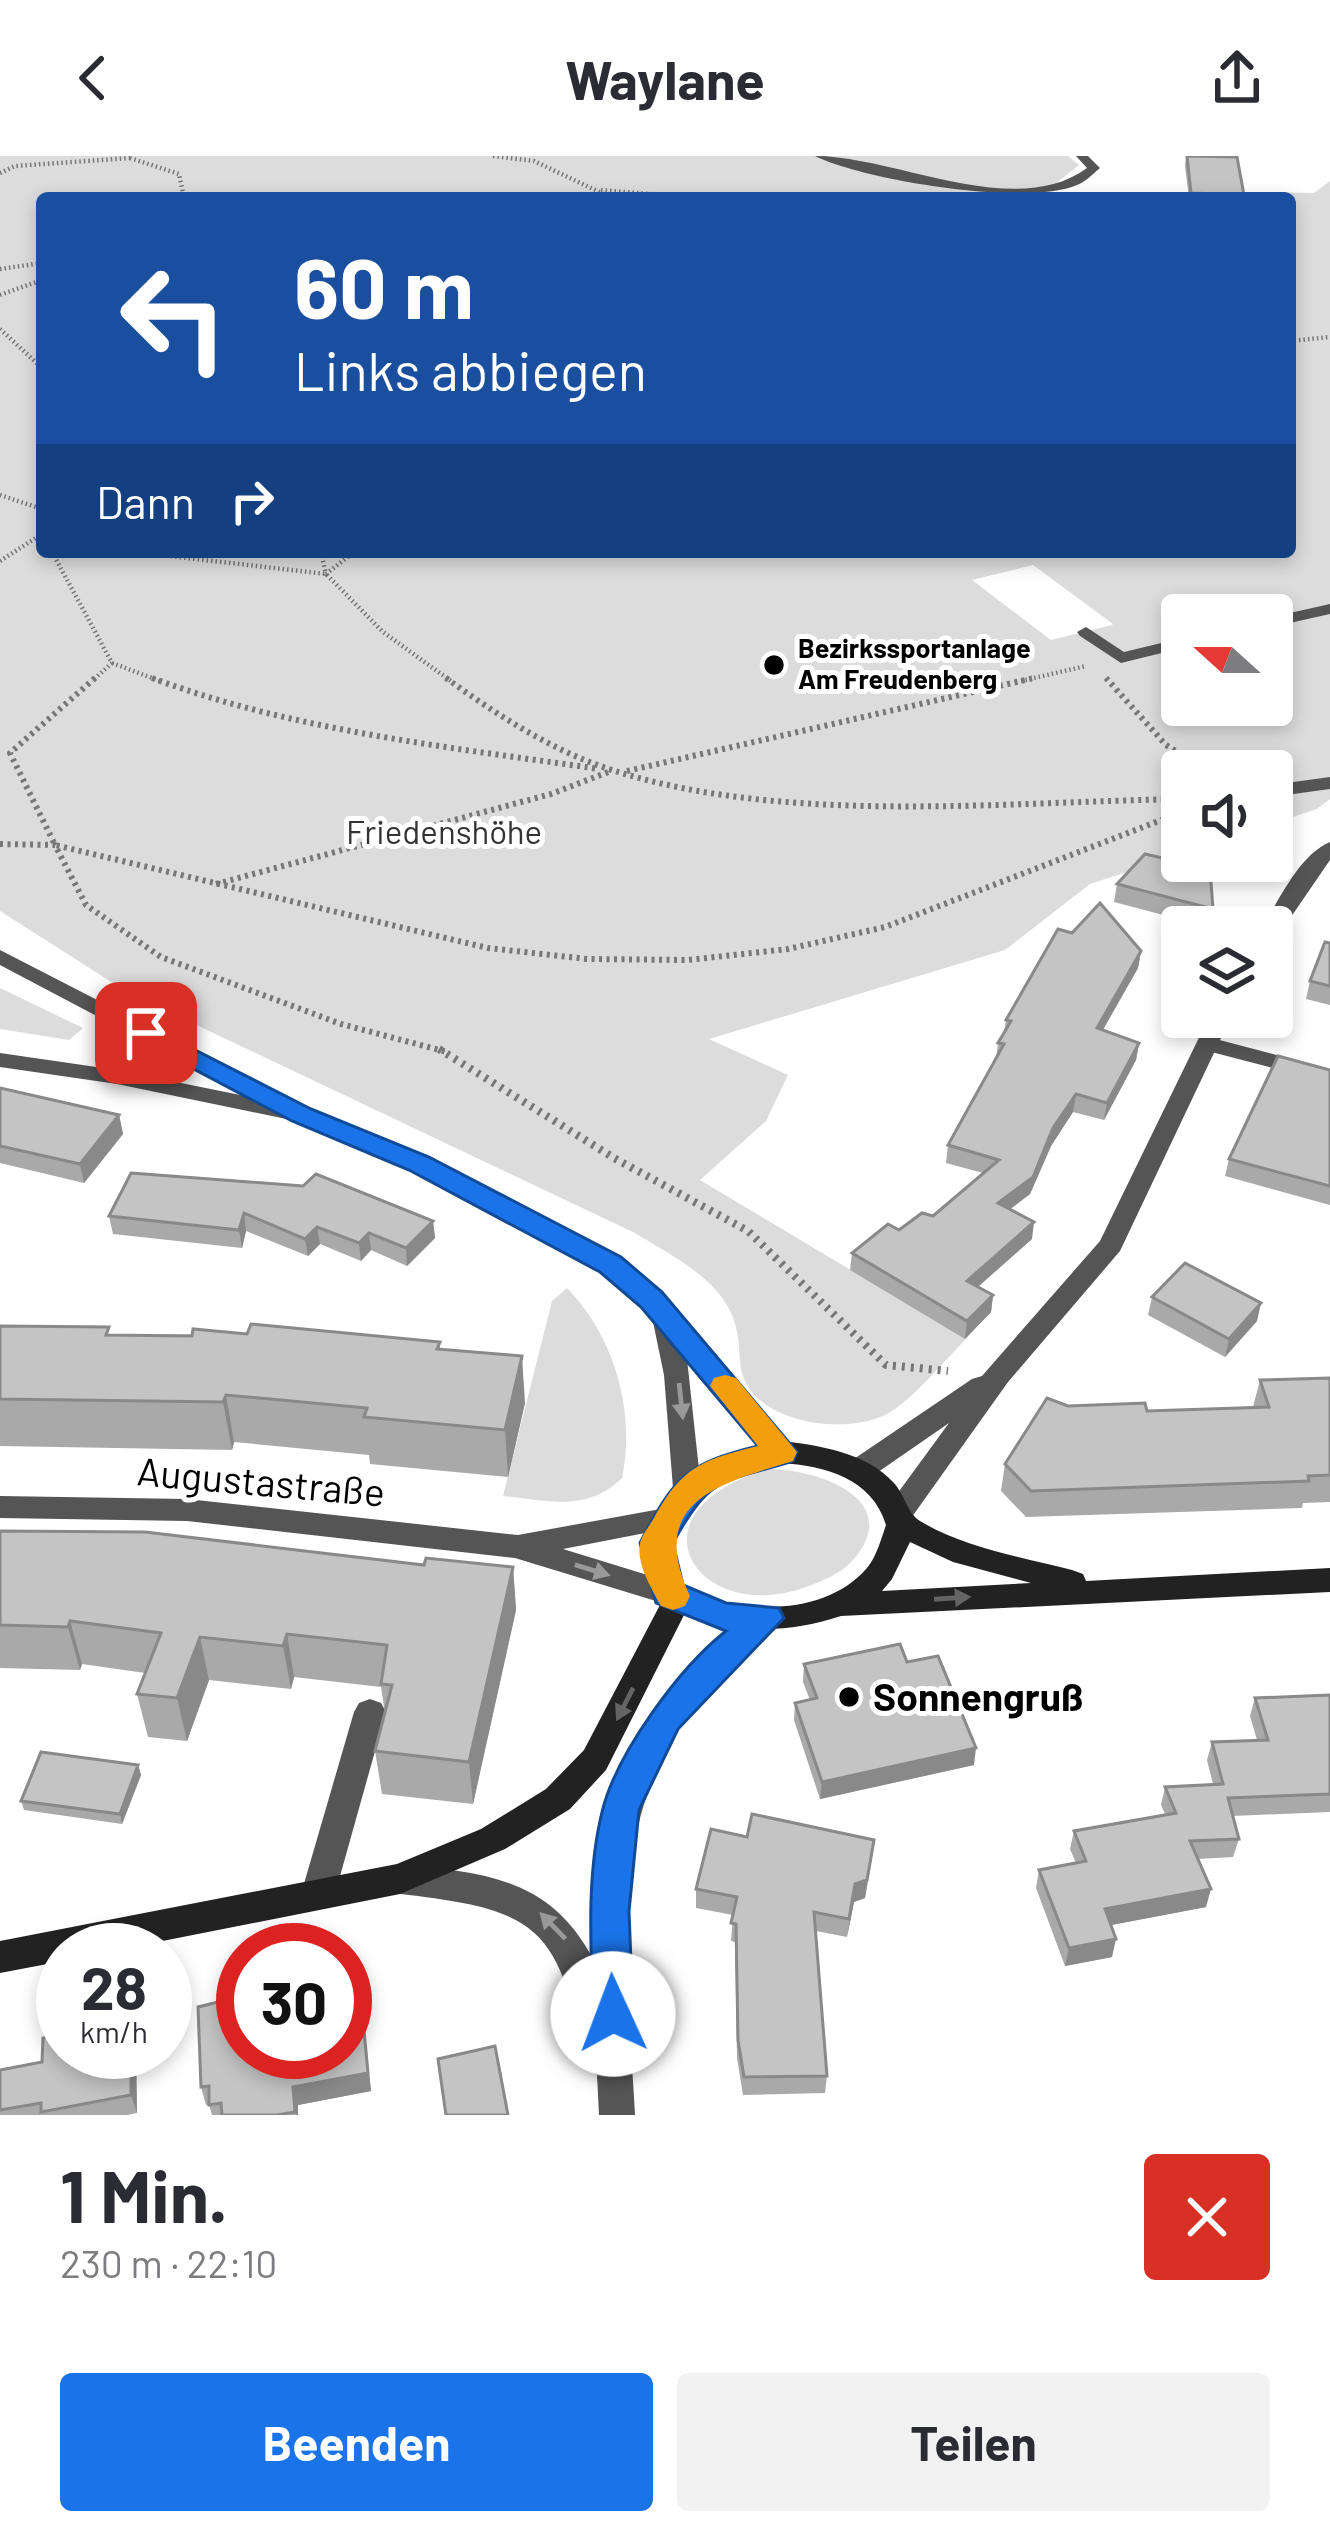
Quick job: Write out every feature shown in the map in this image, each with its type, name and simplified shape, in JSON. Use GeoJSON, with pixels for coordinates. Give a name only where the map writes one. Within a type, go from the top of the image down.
{"type":"FeatureCollection","features":[{"type":"Feature","properties":{"kind":"main road"},"geometry":{"type":"LineString","coordinates":[[0,1957],[400,1879],[494,1839],[540,1813],[596,1760],[673,1597],[657,1543],[666,1519],[687,1488],[730,1465],[781,1452],[829,1459],[858,1471],[886,1493],[900,1519],[993,1564],[1103,1588]]}},
{"type":"Feature","properties":{"kind":"main road"},"geometry":{"type":"LineString","coordinates":[[835,1605],[876,1578],[900,1519]]}},
{"type":"Feature","properties":{"kind":"main road"},"geometry":{"type":"LineString","coordinates":[[673,1597],[723,1617],[767,1618],[835,1605],[1330,1580]]}},
{"type":"Feature","properties":{"kind":"street"},"geometry":{"type":"LineString","coordinates":[[821,156],[929,182],[991,189],[1079,181],[1094,167],[1082,156]]}},
{"type":"Feature","properties":{"kind":"street"},"geometry":{"type":"LineString","coordinates":[[1293,617],[1330,608]]}},
{"type":"Feature","properties":{"kind":"street"},"geometry":{"type":"LineString","coordinates":[[1086,632],[1120,658],[1161,648]]}},
{"type":"Feature","properties":{"kind":"street"},"geometry":{"type":"LineString","coordinates":[[1293,788],[1330,783]]}},
{"type":"Feature","properties":{"kind":"street"},"geometry":{"type":"LineString","coordinates":[[1286,906],[1310,868],[1330,848]]}},
{"type":"Feature","properties":{"kind":"street"},"geometry":{"type":"LineString","coordinates":[[0,956],[302,1115],[419,1163],[611,1264],[652,1299],[781,1452]]}},
{"type":"Feature","properties":{"kind":"street"},"geometry":{"type":"LineString","coordinates":[[900,1519],[998,1375],[1111,1245],[1211,1038]]}},
{"type":"Feature","properties":{"kind":"street"},"geometry":{"type":"LineString","coordinates":[[1208,1044],[1330,1076]]}},
{"type":"Feature","properties":{"kind":"street"},"geometry":{"type":"LineString","coordinates":[[0,1060],[135,1080],[302,1115]]}},
{"type":"Feature","properties":{"kind":"street"},"geometry":{"type":"LineString","coordinates":[[663,1317],[678,1375],[687,1488]]}},
{"type":"Feature","properties":{"kind":"street"},"geometry":{"type":"LineString","coordinates":[[858,1471],[998,1375]]}},
{"type":"Feature","properties":{"kind":"street","name":"Augustastraße"},"geometry":{"type":"LineString","coordinates":[[0,1507],[187,1510],[515,1546],[673,1597]]}},
{"type":"Feature","properties":{"kind":"street","name":"Augustastraße"},"geometry":{"type":"LineString","coordinates":[[515,1546],[666,1519]]}},
{"type":"Feature","properties":{"kind":"street"},"geometry":{"type":"LineString","coordinates":[[613,2115],[609,1911],[621,1809],[665,1718],[725,1652],[767,1618]]}},
{"type":"Feature","properties":{"kind":"street"},"geometry":{"type":"LineString","coordinates":[[318,1894],[370,1712]]}},
{"type":"Feature","properties":{"kind":"street"},"geometry":{"type":"LineString","coordinates":[[400,1879],[495,1890],[556,1925],[566,1937],[594,2009],[613,2115]]}},
{"type":"Feature","properties":{"kind":"path"},"geometry":{"type":"LineString","coordinates":[[119,156],[179,174],[183,192]]}},
{"type":"Feature","properties":{"kind":"path"},"geometry":{"type":"LineString","coordinates":[[493,156],[534,161],[602,192]]}},
{"type":"Feature","properties":{"kind":"path"},"geometry":{"type":"LineString","coordinates":[[0,173],[15,166],[130,158]]}},
{"type":"Feature","properties":{"kind":"path"},"geometry":{"type":"LineString","coordinates":[[599,190],[624,192]]}},
{"type":"Feature","properties":{"kind":"path"},"geometry":{"type":"LineString","coordinates":[[0,268],[36,264]]}},
{"type":"Feature","properties":{"kind":"path"},"geometry":{"type":"LineString","coordinates":[[0,295],[36,282]]}},
{"type":"Feature","properties":{"kind":"path"},"geometry":{"type":"LineString","coordinates":[[0,329],[36,362]]}},
{"type":"Feature","properties":{"kind":"path"},"geometry":{"type":"LineString","coordinates":[[1296,340],[1330,337]]}},
{"type":"Feature","properties":{"kind":"path"},"geometry":{"type":"LineString","coordinates":[[0,495],[36,507]]}},
{"type":"Feature","properties":{"kind":"path"},"geometry":{"type":"LineString","coordinates":[[0,561],[36,538]]}},
{"type":"Feature","properties":{"kind":"path"},"geometry":{"type":"LineString","coordinates":[[55,558],[112,663],[156,681],[368,733],[625,771],[753,800],[839,804],[1161,799]]}},
{"type":"Feature","properties":{"kind":"path"},"geometry":{"type":"LineString","coordinates":[[187,558],[326,574],[346,558]]}},
{"type":"Feature","properties":{"kind":"path"},"geometry":{"type":"LineString","coordinates":[[322,558],[326,574],[383,632],[506,721],[613,771]]}},
{"type":"Feature","properties":{"kind":"path"},"geometry":{"type":"LineString","coordinates":[[625,771],[1120,658]]}},
{"type":"Feature","properties":{"kind":"path"},"geometry":{"type":"LineString","coordinates":[[1120,658],[1105,679],[1173,750]]}},
{"type":"Feature","properties":{"kind":"path"},"geometry":{"type":"LineString","coordinates":[[0,751],[10,752],[112,663]]}},
{"type":"Feature","properties":{"kind":"path"},"geometry":{"type":"LineString","coordinates":[[10,752],[86,905],[161,956],[341,1024],[446,1050],[614,1158],[748,1231],[886,1365],[998,1375]]}},
{"type":"Feature","properties":{"kind":"path"},"geometry":{"type":"LineString","coordinates":[[211,886],[551,794],[613,771]]}},
{"type":"Feature","properties":{"kind":"path"},"geometry":{"type":"LineString","coordinates":[[0,844],[55,845],[129,869],[484,947],[566,958],[662,960],[755,953],[887,927],[1114,833],[1161,818]]}},
{"type":"Feature","properties":{"kind":"green space","name":"Friedenshöhe"},"geometry":{"type":"Polygon","coordinates":[[[0,156],[1068,156],[1079,165],[1045,192],[36,192],[36,558],[1296,558],[1296,193],[1314,193],[1330,181],[1330,799],[1293,817],[1293,750],[1161,750],[1161,861],[1090,884],[1005,950],[709,1039],[788,1075],[766,1121],[700,1180],[966,1339],[895,1409],[868,1421],[828,1424],[787,1416],[769,1407],[744,1379],[736,1328],[720,1295],[699,1274],[635,1233],[127,992],[0,911],[0,156]],[[1033,565],[972,580],[1051,640],[1113,624],[1033,565]]]}},
{"type":"Feature","properties":{"kind":"green space"},"geometry":{"type":"Polygon","coordinates":[[[0,988],[83,1028],[69,1040],[0,1029],[0,988]]]}},
{"type":"Feature","properties":{"kind":"green space"},"geometry":{"type":"Polygon","coordinates":[[[567,1288],[597,1329],[617,1376],[626,1427],[622,1478],[581,1500],[503,1496],[552,1301],[567,1288]]]}},
{"type":"Feature","properties":{"kind":"green space"},"geometry":{"type":"Polygon","coordinates":[[[769,1469],[810,1475],[849,1492],[862,1504],[869,1520],[867,1539],[848,1565],[806,1587],[767,1595],[733,1591],[707,1578],[691,1559],[687,1535],[697,1511],[724,1488],[769,1469]]]}},
{"type":"Feature","properties":{"kind":"building"},"geometry":{"type":"Polygon","coordinates":[[[1187,156],[1237,157],[1243,192],[1191,192],[1187,156]]]}},
{"type":"Feature","properties":{"kind":"building"},"geometry":{"type":"Polygon","coordinates":[[[1145,854],[1161,858],[1161,882],[1211,882],[1213,906],[1201,906],[1117,884],[1145,854]]]}},
{"type":"Feature","properties":{"kind":"building"},"geometry":{"type":"Polygon","coordinates":[[[1100,903],[1141,951],[1097,1028],[1139,1043],[1107,1103],[1076,1094],[1053,1128],[1033,1177],[998,1203],[1034,1222],[967,1281],[993,1295],[967,1321],[852,1253],[888,1224],[899,1230],[922,1213],[933,1216],[999,1160],[948,1145],[1004,1044],[998,1043],[1011,1021],[1006,1020],[1058,929],[1072,933],[1100,903]]]}},
{"type":"Feature","properties":{"kind":"building"},"geometry":{"type":"Polygon","coordinates":[[[1325,942],[1330,943],[1330,986],[1310,981],[1325,942]]]}},
{"type":"Feature","properties":{"kind":"building"},"geometry":{"type":"Polygon","coordinates":[[[1278,1056],[1330,1070],[1330,1186],[1229,1159],[1278,1056]]]}},
{"type":"Feature","properties":{"kind":"building"},"geometry":{"type":"Polygon","coordinates":[[[0,1088],[119,1115],[80,1164],[0,1146],[0,1088]]]}},
{"type":"Feature","properties":{"kind":"building"},"geometry":{"type":"Polygon","coordinates":[[[131,1173],[303,1186],[316,1174],[433,1221],[406,1248],[369,1233],[359,1243],[317,1227],[305,1239],[244,1213],[239,1230],[109,1216],[131,1173]]]}},
{"type":"Feature","properties":{"kind":"building"},"geometry":{"type":"Polygon","coordinates":[[[1185,1263],[1261,1303],[1229,1339],[1152,1297],[1185,1263]]]}},
{"type":"Feature","properties":{"kind":"building"},"geometry":{"type":"Polygon","coordinates":[[[251,1324],[440,1342],[437,1349],[522,1356],[505,1430],[364,1417],[367,1408],[226,1395],[223,1402],[0,1399],[0,1326],[109,1327],[106,1335],[192,1336],[193,1329],[247,1334],[251,1324]]]}},
{"type":"Feature","properties":{"kind":"building"},"geometry":{"type":"Polygon","coordinates":[[[1330,1378],[1330,1475],[1308,1476],[1309,1481],[1031,1491],[1005,1464],[1047,1398],[1068,1406],[1145,1403],[1147,1411],[1269,1407],[1260,1380],[1330,1378]]]}},
{"type":"Feature","properties":{"kind":"building"},"geometry":{"type":"Polygon","coordinates":[[[0,1531],[145,1532],[424,1565],[426,1558],[513,1567],[469,1762],[375,1751],[392,1685],[381,1684],[387,1645],[287,1634],[283,1646],[200,1637],[177,1698],[137,1694],[161,1633],[70,1621],[68,1627],[0,1625],[0,1531]]]}},
{"type":"Feature","properties":{"kind":"building"},"geometry":{"type":"Polygon","coordinates":[[[900,1644],[907,1662],[938,1656],[976,1748],[822,1782],[795,1703],[817,1698],[804,1664],[900,1644]]]}},
{"type":"Feature","properties":{"kind":"building"},"geometry":{"type":"Polygon","coordinates":[[[1330,1695],[1330,1794],[1228,1798],[1239,1839],[1190,1841],[1211,1889],[1105,1909],[1116,1939],[1069,1948],[1039,1870],[1086,1861],[1074,1831],[1176,1813],[1165,1787],[1223,1784],[1212,1742],[1268,1740],[1255,1698],[1330,1695]]]}},
{"type":"Feature","properties":{"kind":"building"},"geometry":{"type":"Polygon","coordinates":[[[41,1752],[138,1765],[120,1814],[21,1801],[41,1752]]]}},
{"type":"Feature","properties":{"kind":"building"},"geometry":{"type":"Polygon","coordinates":[[[752,1814],[874,1840],[867,1880],[855,1884],[849,1919],[814,1912],[827,2076],[744,2077],[738,2040],[736,1924],[731,1923],[737,1897],[696,1889],[711,1829],[747,1837],[752,1814]]]}},
{"type":"Feature","properties":{"kind":"building"},"geometry":{"type":"Polygon","coordinates":[[[216,2003],[216,2079],[336,2079],[293,2087],[295,2112],[222,2115],[221,2103],[209,2105],[209,2086],[201,2087],[198,2007],[216,2003]]]}},
{"type":"Feature","properties":{"kind":"building"},"geometry":{"type":"Polygon","coordinates":[[[495,2046],[508,2115],[446,2115],[438,2059],[495,2046]]]}},
{"type":"Feature","properties":{"kind":"building"},"geometry":{"type":"Polygon","coordinates":[[[36,2063],[36,2079],[131,2079],[131,2095],[41,2112],[41,2103],[0,2110],[0,2070],[36,2063]]]}},
{"type":"Feature","properties":{"kind":"slow traffic"},"geometry":{"type":"LineString","coordinates":[[673,1596],[668,1594],[658,1564],[657,1543],[687,1488],[730,1465],[781,1452],[725,1386]]}},
{"type":"Feature","properties":{"kind":"place","name":"Bezirkssportanlage Am Freudenberg"},"geometry":{"type":"Point","coordinates":[774,665]}},
{"type":"Feature","properties":{"kind":"place","name":"Sonnengruß"},"geometry":{"type":"Point","coordinates":[849,1697]}},
{"type":"Feature","properties":{"kind":"route"},"geometry":{"type":"LineString","coordinates":[[146,1033],[302,1115],[419,1163],[611,1264],[652,1299],[781,1452],[730,1465],[687,1488],[657,1543],[668,1594],[723,1617],[767,1618],[725,1652],[665,1718],[621,1809],[609,1911],[613,2014]]}}]}
